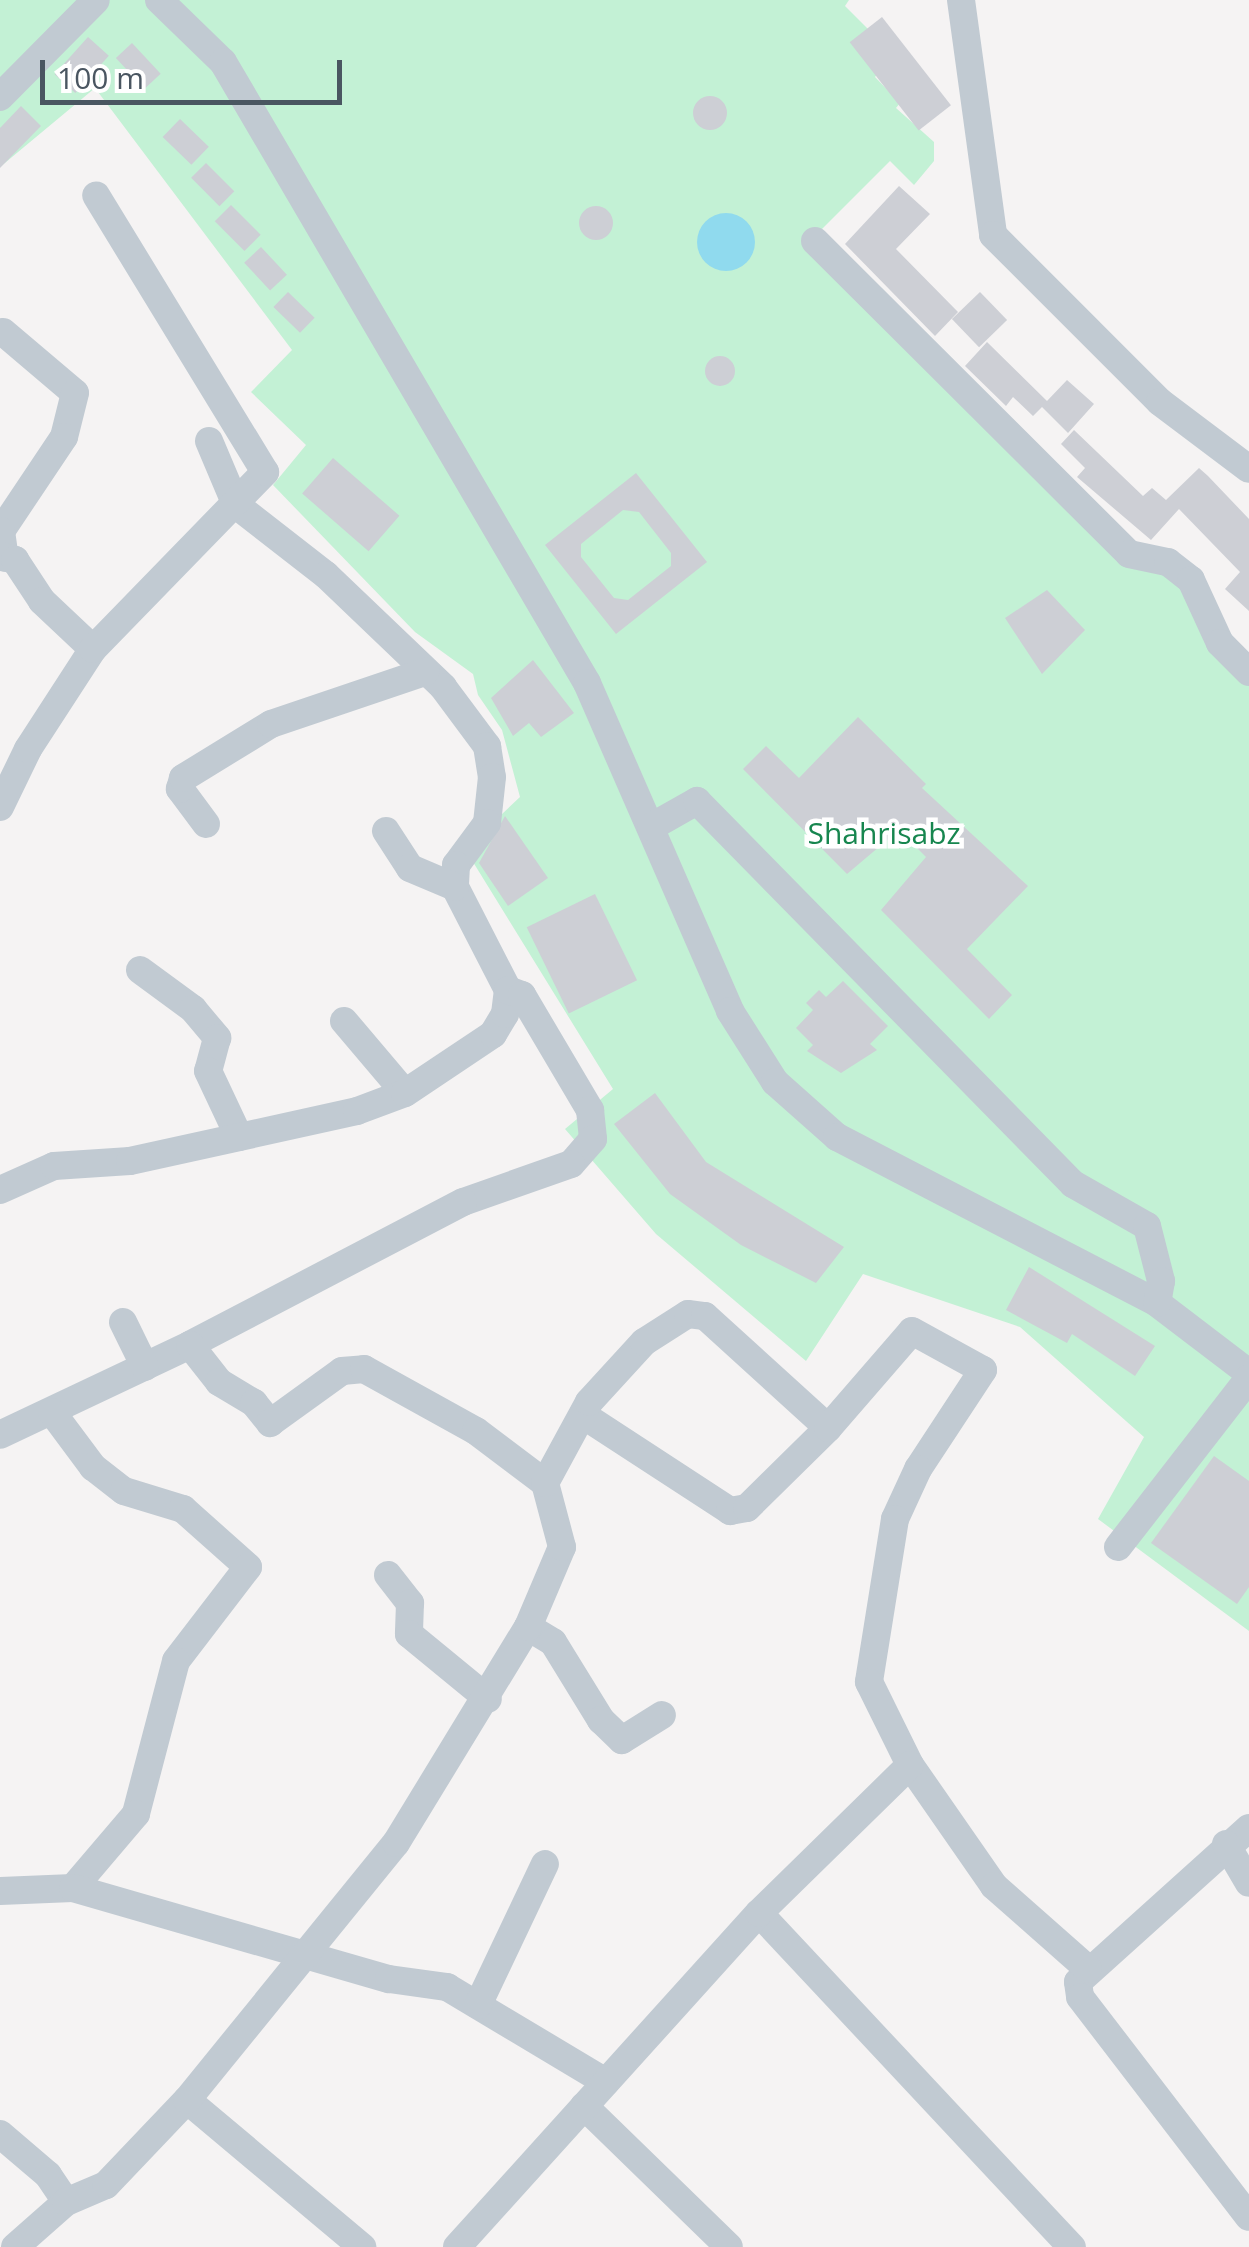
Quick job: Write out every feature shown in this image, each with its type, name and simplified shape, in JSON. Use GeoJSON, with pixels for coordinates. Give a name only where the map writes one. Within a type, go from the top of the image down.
{"type":"FeatureCollection","features":[{"type":"Feature","properties":{"kind":"street"},"geometry":{"type":"LineString","coordinates":[[0,97],[96,0]]}},
{"type":"Feature","properties":{"kind":"street"},"geometry":{"type":"LineString","coordinates":[[159,0],[224,62],[587,683],[745,1042],[804,1112],[836,1137],[1157,1303],[1249,1375],[1118,1547]]}},
{"type":"Feature","properties":{"kind":"street"},"geometry":{"type":"LineString","coordinates":[[961,0],[993,236],[1160,402],[1249,469]]}},
{"type":"Feature","properties":{"kind":"street"},"geometry":{"type":"LineString","coordinates":[[0,808],[28,749],[93,649],[265,472],[96,195]]}},
{"type":"Feature","properties":{"kind":"street"},"geometry":{"type":"LineString","coordinates":[[815,241],[1129,554],[1168,562],[1191,580],[1220,643],[1249,672]]}},
{"type":"Feature","properties":{"kind":"street"},"geometry":{"type":"LineString","coordinates":[[3,332],[76,393],[64,437],[1,531],[2,557],[15,560],[42,601],[93,649]]}},
{"type":"Feature","properties":{"kind":"street"},"geometry":{"type":"LineString","coordinates":[[0,1190],[54,1166],[130,1161],[405,1093],[493,1034],[505,1014],[508,990],[455,887],[456,865],[487,823],[492,777],[486,746],[470,717],[326,575],[236,505],[209,441]]}},
{"type":"Feature","properties":{"kind":"street"},"geometry":{"type":"LineString","coordinates":[[206,824],[180,789],[183,778],[271,724],[425,672]]}},
{"type":"Feature","properties":{"kind":"street"},"geometry":{"type":"LineString","coordinates":[[651,827],[697,802],[1073,1184],[1148,1226],[1161,1281],[1157,1303]]}},
{"type":"Feature","properties":{"kind":"street"},"geometry":{"type":"LineString","coordinates":[[386,831],[410,868],[455,887]]}},
{"type":"Feature","properties":{"kind":"street"},"geometry":{"type":"LineString","coordinates":[[140,970],[192,1008],[217,1038],[208,1071],[239,1137]]}},
{"type":"Feature","properties":{"kind":"street"},"geometry":{"type":"LineString","coordinates":[[0,1434],[190,1345],[463,1202],[571,1164],[593,1139],[590,1110],[522,995],[508,990]]}},
{"type":"Feature","properties":{"kind":"street"},"geometry":{"type":"LineString","coordinates":[[344,1021],[405,1093]]}},
{"type":"Feature","properties":{"kind":"street"},"geometry":{"type":"LineString","coordinates":[[545,1482],[583,1415],[644,1342],[688,1314],[705,1316],[828,1428]]}},
{"type":"Feature","properties":{"kind":"street"},"geometry":{"type":"LineString","coordinates":[[123,1322],[145,1367]]}},
{"type":"Feature","properties":{"kind":"street"},"geometry":{"type":"LineString","coordinates":[[583,1415],[730,1511],[747,1508],[828,1428],[912,1331],[983,1370],[918,1469],[895,1518],[873,1627],[868,1682],[910,1764],[994,1886],[1088,1969]]}},
{"type":"Feature","properties":{"kind":"street"},"geometry":{"type":"LineString","coordinates":[[15,2247],[66,2202],[106,2185],[188,2100],[312,1954],[396,1843],[488,1699],[528,1626],[562,1547],[545,1482],[476,1431],[364,1369],[342,1371],[270,1423],[254,1403],[219,1382],[190,1345]]}},
{"type":"Feature","properties":{"kind":"street"},"geometry":{"type":"LineString","coordinates":[[52,1412],[93,1467],[124,1491],[183,1510],[248,1566],[176,1661],[136,1814],[74,1888]]}},
{"type":"Feature","properties":{"kind":"street"},"geometry":{"type":"LineString","coordinates":[[388,1575],[410,1604],[409,1634],[488,1699]]}},
{"type":"Feature","properties":{"kind":"street"},"geometry":{"type":"LineString","coordinates":[[528,1626],[554,1642],[602,1720],[622,1740],[662,1715]]}},
{"type":"Feature","properties":{"kind":"street"},"geometry":{"type":"LineString","coordinates":[[457,2247],[759,1913],[910,1764]]}},
{"type":"Feature","properties":{"kind":"street"},"geometry":{"type":"LineString","coordinates":[[1249,1828],[1226,1844],[1172,1901],[1088,1969],[1078,1982],[1080,1997],[1240,2184],[1249,2217]]}},
{"type":"Feature","properties":{"kind":"street"},"geometry":{"type":"LineString","coordinates":[[1226,1844],[1249,1883]]}},
{"type":"Feature","properties":{"kind":"street"},"geometry":{"type":"LineString","coordinates":[[478,2006],[545,1864]]}},
{"type":"Feature","properties":{"kind":"street"},"geometry":{"type":"LineString","coordinates":[[0,1890],[19,1895],[74,1888],[389,1979],[447,1988],[606,2082]]}},
{"type":"Feature","properties":{"kind":"street"},"geometry":{"type":"LineString","coordinates":[[759,1913],[1072,2247]]}},
{"type":"Feature","properties":{"kind":"street"},"geometry":{"type":"LineString","coordinates":[[188,2100],[362,2247]]}},
{"type":"Feature","properties":{"kind":"street"},"geometry":{"type":"LineString","coordinates":[[584,2106],[728,2247]]}},
{"type":"Feature","properties":{"kind":"street"},"geometry":{"type":"LineString","coordinates":[[0,2134],[48,2175],[66,2202]]}},
{"type":"Feature","properties":{"kind":"green space","name":"Shahrisabz"},"geometry":{"type":"Polygon","coordinates":[[[0,0],[849,0],[845,6],[869,30],[853,46],[879,72],[875,77],[900,103],[896,108],[934,142],[934,161],[914,185],[890,161],[810,241],[1127,559],[1170,572],[1249,678],[1249,1631],[1098,1519],[1144,1437],[1020,1327],[863,1274],[806,1361],[656,1234],[565,1129],[613,1089],[465,849],[520,797],[502,730],[478,695],[473,674],[415,632],[273,485],[306,445],[251,392],[292,350],[95,88],[0,167],[0,0]]]}},
{"type":"Feature","properties":{"kind":"water"},"geometry":{"type":"Polygon","coordinates":[[[726,213],[746,222],[755,242],[746,262],[726,271],[706,262],[697,242],[706,222],[726,213]]]}},
{"type":"Feature","properties":{"kind":"building"},"geometry":{"type":"Polygon","coordinates":[[[882,17],[951,105],[919,130],[850,42],[882,17]]]}},
{"type":"Feature","properties":{"kind":"building"},"geometry":{"type":"Polygon","coordinates":[[[88,37],[109,56],[75,93],[55,74],[88,37]]]}},
{"type":"Feature","properties":{"kind":"building"},"geometry":{"type":"Polygon","coordinates":[[[132,43],[161,74],[145,89],[116,58],[132,43]]]}},
{"type":"Feature","properties":{"kind":"building"},"geometry":{"type":"Polygon","coordinates":[[[710,96],[722,101],[727,113],[722,125],[710,130],[698,125],[693,113],[698,101],[710,96]]]}},
{"type":"Feature","properties":{"kind":"building"},"geometry":{"type":"Polygon","coordinates":[[[21,106],[41,126],[0,168],[0,128],[21,106]]]}},
{"type":"Feature","properties":{"kind":"building"},"geometry":{"type":"Polygon","coordinates":[[[180,119],[209,147],[191,165],[163,137],[180,119]]]}},
{"type":"Feature","properties":{"kind":"building"},"geometry":{"type":"Polygon","coordinates":[[[206,163],[234,191],[219,206],[191,178],[206,163]]]}},
{"type":"Feature","properties":{"kind":"building"},"geometry":{"type":"Polygon","coordinates":[[[899,186],[930,214],[896,249],[958,312],[935,336],[845,244],[899,186]]]}},
{"type":"Feature","properties":{"kind":"building"},"geometry":{"type":"Polygon","coordinates":[[[231,205],[261,235],[244,251],[215,221],[231,205]]]}},
{"type":"Feature","properties":{"kind":"building"},"geometry":{"type":"Polygon","coordinates":[[[596,206],[608,211],[613,223],[608,235],[596,240],[584,235],[579,223],[584,211],[596,206]]]}},
{"type":"Feature","properties":{"kind":"building"},"geometry":{"type":"Polygon","coordinates":[[[261,247],[287,275],[270,290],[244,263],[261,247]]]}},
{"type":"Feature","properties":{"kind":"building"},"geometry":{"type":"Polygon","coordinates":[[[288,292],[315,318],[300,333],[273,307],[288,292]]]}},
{"type":"Feature","properties":{"kind":"building"},"geometry":{"type":"Polygon","coordinates":[[[980,292],[1007,320],[979,347],[952,319],[980,292]]]}},
{"type":"Feature","properties":{"kind":"building"},"geometry":{"type":"Polygon","coordinates":[[[987,342],[1047,401],[1067,380],[1094,404],[1068,433],[1042,407],[1033,416],[1013,397],[1006,406],[965,366],[987,342]]]}},
{"type":"Feature","properties":{"kind":"building"},"geometry":{"type":"Polygon","coordinates":[[[720,356],[734,365],[735,371],[726,385],[720,386],[706,377],[705,371],[714,357],[720,356]]]}},
{"type":"Feature","properties":{"kind":"building"},"geometry":{"type":"Polygon","coordinates":[[[1074,430],[1143,496],[1152,488],[1166,500],[1199,468],[1208,476],[1249,519],[1249,611],[1225,589],[1240,572],[1179,509],[1151,540],[1077,477],[1085,468],[1061,444],[1074,430]]]}},
{"type":"Feature","properties":{"kind":"building"},"geometry":{"type":"Polygon","coordinates":[[[333,458],[399,516],[369,551],[302,493],[333,458]]]}},
{"type":"Feature","properties":{"kind":"building"},"geometry":{"type":"Polygon","coordinates":[[[636,473],[707,562],[616,634],[545,545],[636,473]],[[623,510],[581,544],[581,557],[614,598],[628,600],[671,566],[671,553],[639,512],[623,510]]]}},
{"type":"Feature","properties":{"kind":"building"},"geometry":{"type":"Polygon","coordinates":[[[1047,590],[1085,630],[1042,674],[1005,618],[1047,590]]]}},
{"type":"Feature","properties":{"kind":"building"},"geometry":{"type":"Polygon","coordinates":[[[533,660],[574,713],[541,737],[529,723],[513,736],[491,698],[533,660]]]}},
{"type":"Feature","properties":{"kind":"building"},"geometry":{"type":"Polygon","coordinates":[[[858,717],[926,784],[922,788],[1028,886],[967,949],[1012,995],[989,1019],[881,910],[926,857],[899,830],[847,874],[743,769],[766,746],[799,778],[858,717]]]}},
{"type":"Feature","properties":{"kind":"building"},"geometry":{"type":"Polygon","coordinates":[[[505,816],[548,878],[508,906],[479,863],[505,816]]]}},
{"type":"Feature","properties":{"kind":"building"},"geometry":{"type":"Polygon","coordinates":[[[595,894],[637,980],[569,1014],[527,927],[595,894]]]}},
{"type":"Feature","properties":{"kind":"building"},"geometry":{"type":"Polygon","coordinates":[[[843,981],[888,1026],[870,1044],[877,1050],[841,1073],[807,1051],[813,1045],[796,1028],[813,1010],[806,1003],[819,990],[826,997],[843,981]]]}},
{"type":"Feature","properties":{"kind":"building"},"geometry":{"type":"Polygon","coordinates":[[[655,1093],[706,1162],[844,1247],[816,1283],[741,1245],[670,1194],[614,1124],[655,1093]]]}},
{"type":"Feature","properties":{"kind":"building"},"geometry":{"type":"Polygon","coordinates":[[[1029,1267],[1155,1346],[1135,1376],[1072,1334],[1067,1343],[1006,1310],[1029,1267]]]}},
{"type":"Feature","properties":{"kind":"building"},"geometry":{"type":"Polygon","coordinates":[[[1214,1456],[1249,1481],[1249,1587],[1237,1604],[1151,1543],[1214,1456]]]}}]}
